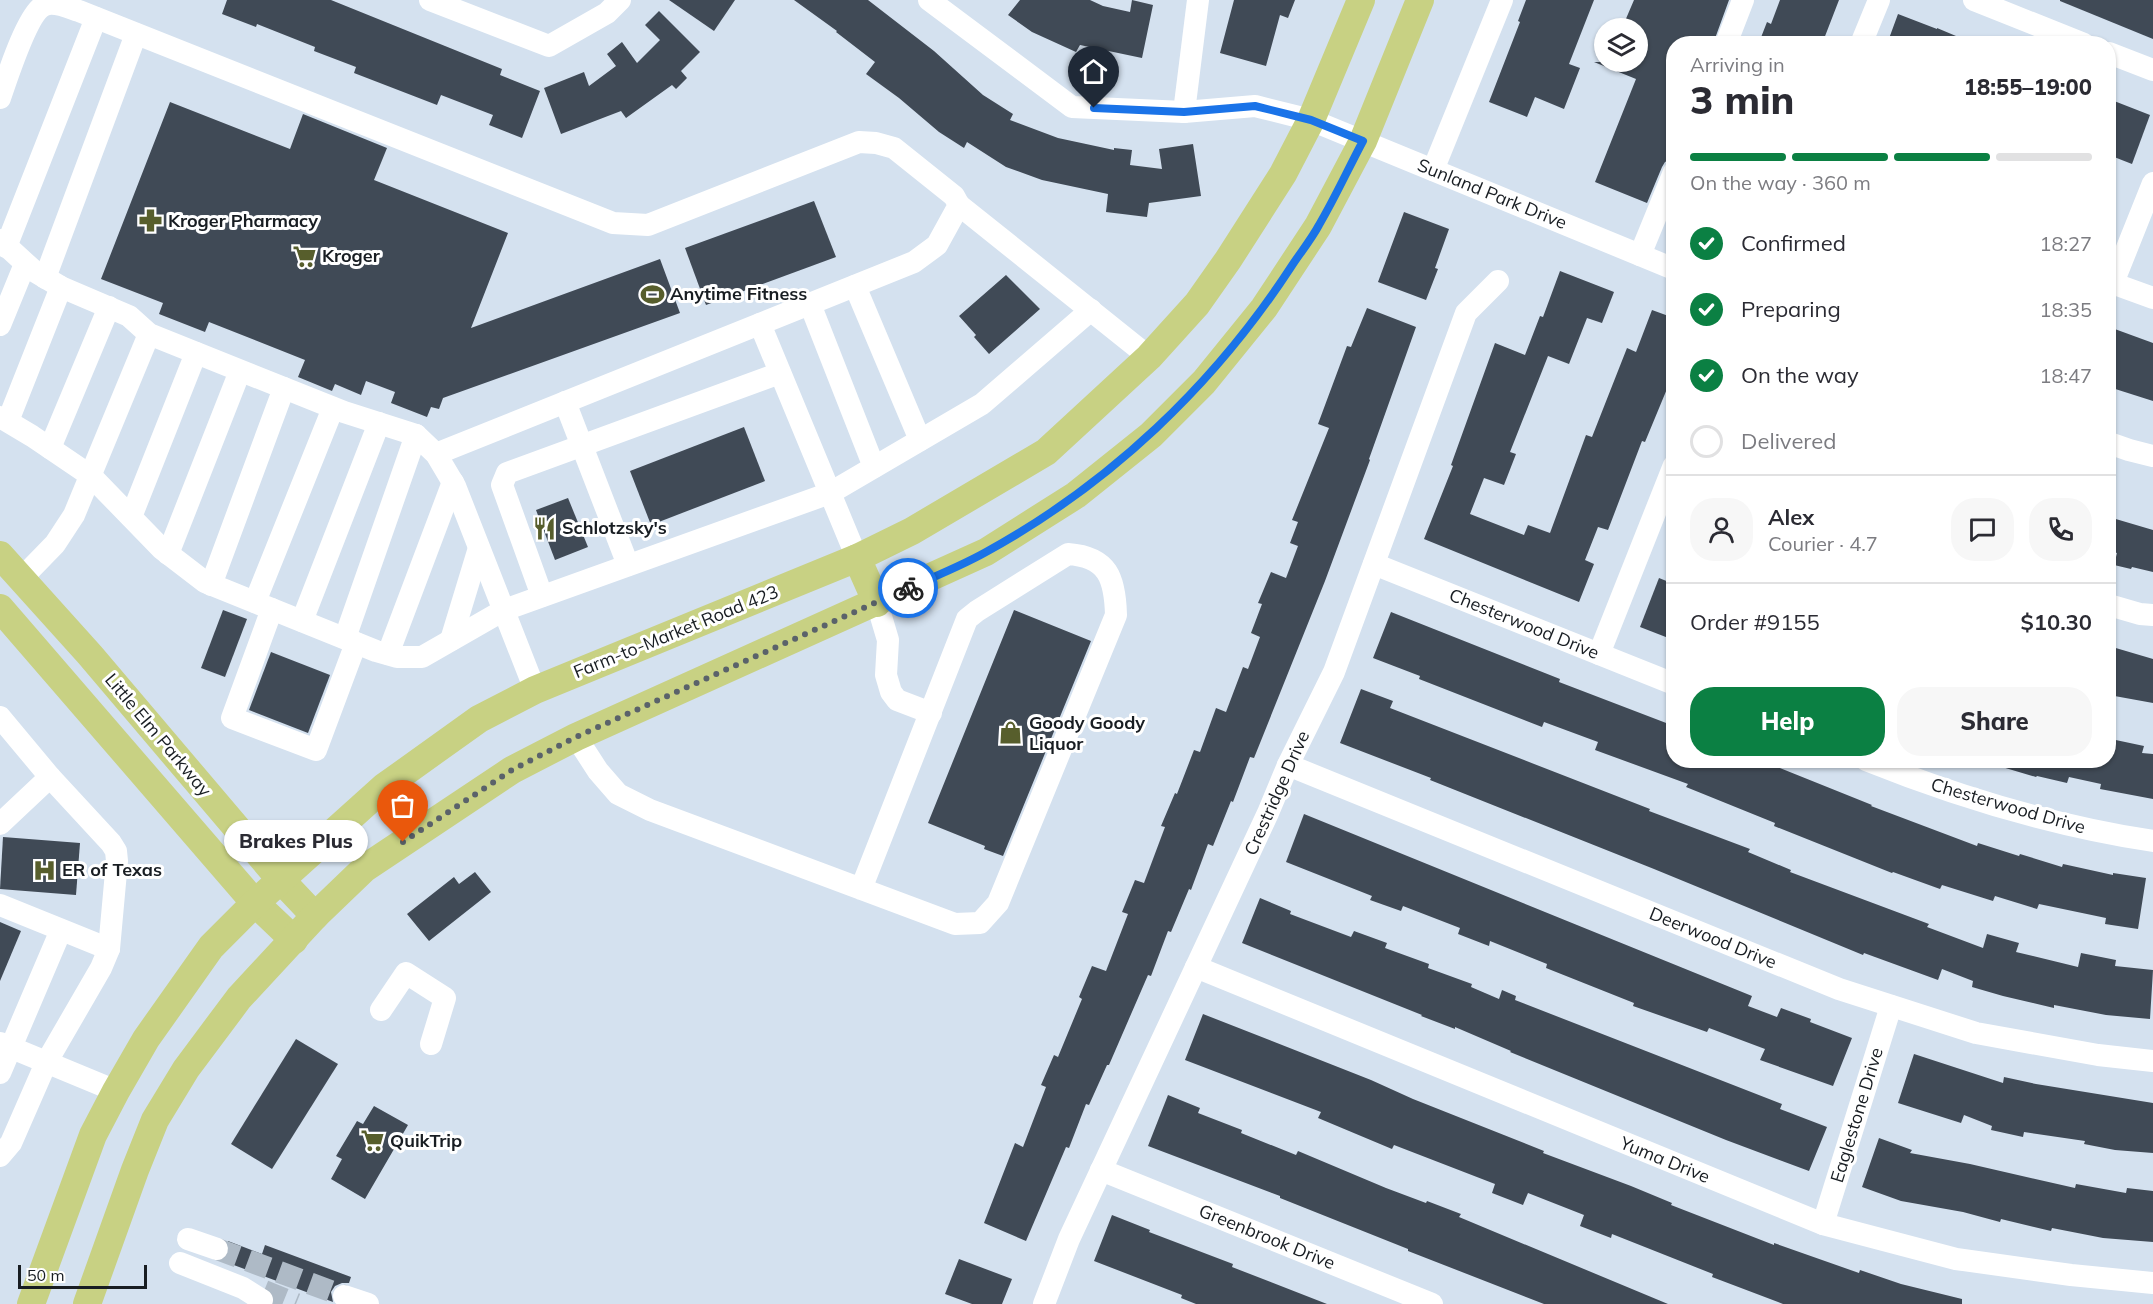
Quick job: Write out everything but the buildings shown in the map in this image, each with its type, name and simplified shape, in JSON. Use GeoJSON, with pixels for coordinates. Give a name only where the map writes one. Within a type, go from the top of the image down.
{"type":"FeatureCollection","features":[{"type":"Feature","properties":{"kind":"main road","name":"Farm-to-Market Road 423"},"geometry":{"type":"LineString","coordinates":[[31,1304],[93,1135],[146,1039],[211,946],[280,879],[384,787],[479,719],[536,690],[857,558],[912,531],[1046,452],[1149,357],[1197,304],[1228,260],[1283,174],[1311,120],[1361,0]]}},
{"type":"Feature","properties":{"kind":"main road"},"geometry":{"type":"LineString","coordinates":[[87,1304],[155,1120],[186,1069],[239,998],[315,916],[364,868],[512,770],[576,737],[986,552],[1076,495],[1151,435],[1204,382],[1264,308],[1318,226],[1363,141],[1420,0]]}},
{"type":"Feature","properties":{"kind":"main road","name":"Little Elm Parkway"},"geometry":{"type":"LineString","coordinates":[[0,555],[90,655],[280,879],[315,916]]}},
{"type":"Feature","properties":{"kind":"main road"},"geometry":{"type":"LineString","coordinates":[[857,558],[877,603]]}},
{"type":"Feature","properties":{"kind":"main road","name":"Little Elm Parkway"},"geometry":{"type":"LineString","coordinates":[[4,621],[255,903],[294,940]]}},
{"type":"Feature","properties":{"kind":"street"},"geometry":{"type":"LineString","coordinates":[[430,0],[549,46],[607,13],[620,0]]}},
{"type":"Feature","properties":{"kind":"street","name":"Sunland Park Drive"},"geometry":{"type":"LineString","coordinates":[[929,0],[1072,107],[1184,112],[1255,106],[1311,120],[1666,266]]}},
{"type":"Feature","properties":{"kind":"street"},"geometry":{"type":"LineString","coordinates":[[1184,112],[1198,0]]}},
{"type":"Feature","properties":{"kind":"street"},"geometry":{"type":"LineString","coordinates":[[1433,170],[1502,0]]}},
{"type":"Feature","properties":{"kind":"street"},"geometry":{"type":"LineString","coordinates":[[1729,36],[1743,0]]}},
{"type":"Feature","properties":{"kind":"street"},"geometry":{"type":"LineString","coordinates":[[1864,36],[1879,0]]}},
{"type":"Feature","properties":{"kind":"street"},"geometry":{"type":"LineString","coordinates":[[1974,0],[2064,36]]}},
{"type":"Feature","properties":{"kind":"street"},"geometry":{"type":"LineString","coordinates":[[0,98],[31,17],[43,6],[52,4],[96,18],[614,223],[648,225],[859,142],[876,143],[894,148],[954,196],[959,205],[1149,357]]}},
{"type":"Feature","properties":{"kind":"street"},"geometry":{"type":"LineString","coordinates":[[96,18],[3,244],[25,264],[53,282],[129,316],[149,334],[333,408],[416,435],[436,454],[453,482],[536,690]]}},
{"type":"Feature","properties":{"kind":"street"},"geometry":{"type":"LineString","coordinates":[[136,34],[53,282],[4,419],[91,476],[168,554],[205,582],[351,641],[397,657],[422,657],[504,610],[830,493],[982,404],[1091,310]]}},
{"type":"Feature","properties":{"kind":"street"},"geometry":{"type":"LineString","coordinates":[[2116,56],[2153,70]]}},
{"type":"Feature","properties":{"kind":"street"},"geometry":{"type":"LineString","coordinates":[[2116,270],[2153,183]]}},
{"type":"Feature","properties":{"kind":"street"},"geometry":{"type":"LineString","coordinates":[[1640,255],[1666,192]]}},
{"type":"Feature","properties":{"kind":"street"},"geometry":{"type":"LineString","coordinates":[[436,454],[914,262],[937,244],[959,205]]}},
{"type":"Feature","properties":{"kind":"street"},"geometry":{"type":"LineString","coordinates":[[0,325],[25,264]]}},
{"type":"Feature","properties":{"kind":"street","name":"Crestridge Drive"},"geometry":{"type":"LineString","coordinates":[[1044,1304],[1069,1239],[1197,967],[1288,765],[1334,672],[1466,313],[1498,281]]}},
{"type":"Feature","properties":{"kind":"street"},"geometry":{"type":"LineString","coordinates":[[2116,284],[2153,298]]}},
{"type":"Feature","properties":{"kind":"street"},"geometry":{"type":"LineString","coordinates":[[855,286],[920,440]]}},
{"type":"Feature","properties":{"kind":"street"},"geometry":{"type":"LineString","coordinates":[[810,304],[874,467]]}},
{"type":"Feature","properties":{"kind":"street"},"geometry":{"type":"LineString","coordinates":[[50,448],[109,306]]}},
{"type":"Feature","properties":{"kind":"street"},"geometry":{"type":"LineString","coordinates":[[760,324],[857,558]]}},
{"type":"Feature","properties":{"kind":"street"},"geometry":{"type":"LineString","coordinates":[[21,579],[55,544],[74,515],[149,334]]}},
{"type":"Feature","properties":{"kind":"street"},"geometry":{"type":"LineString","coordinates":[[131,518],[196,353]]}},
{"type":"Feature","properties":{"kind":"street"},"geometry":{"type":"LineString","coordinates":[[168,554],[240,371]]}},
{"type":"Feature","properties":{"kind":"street"},"geometry":{"type":"LineString","coordinates":[[542,596],[502,485],[507,473],[780,373]]}},
{"type":"Feature","properties":{"kind":"street"},"geometry":{"type":"LineString","coordinates":[[211,585],[284,388]]}},
{"type":"Feature","properties":{"kind":"street"},"geometry":{"type":"LineString","coordinates":[[565,402],[628,565]]}},
{"type":"Feature","properties":{"kind":"street"},"geometry":{"type":"LineString","coordinates":[[333,408],[264,606],[232,718],[316,750],[416,435]]}},
{"type":"Feature","properties":{"kind":"street"},"geometry":{"type":"LineString","coordinates":[[302,621],[379,423]]}},
{"type":"Feature","properties":{"kind":"street"},"geometry":{"type":"LineString","coordinates":[[2116,446],[2153,456]]}},
{"type":"Feature","properties":{"kind":"street"},"geometry":{"type":"LineString","coordinates":[[388,654],[453,482]]}},
{"type":"Feature","properties":{"kind":"street"},"geometry":{"type":"LineString","coordinates":[[1599,654],[1666,485]]}},
{"type":"Feature","properties":{"kind":"street"},"geometry":{"type":"LineString","coordinates":[[451,640],[479,548]]}},
{"type":"Feature","properties":{"kind":"street"},"geometry":{"type":"LineString","coordinates":[[576,737],[598,771],[618,794],[650,810],[861,889],[955,924],[980,923],[998,903],[1116,615],[1115,591],[1106,571],[1097,561],[1081,555],[1068,554],[977,611],[968,619],[861,889]]}},
{"type":"Feature","properties":{"kind":"street","name":"Chesterwood Drive"},"geometry":{"type":"LineString","coordinates":[[1374,564],[1666,681]]}},
{"type":"Feature","properties":{"kind":"street"},"geometry":{"type":"LineString","coordinates":[[877,603],[888,640],[886,675],[891,692],[897,700],[930,713]]}},
{"type":"Feature","properties":{"kind":"street"},"geometry":{"type":"LineString","coordinates":[[2116,608],[2153,615]]}},
{"type":"Feature","properties":{"kind":"street"},"geometry":{"type":"LineString","coordinates":[[0,717],[50,777],[111,843],[116,851],[117,861],[109,949],[101,968],[46,1063],[11,1143],[0,1156]]}},
{"type":"Feature","properties":{"kind":"street","name":"Deerwood Drive"},"geometry":{"type":"LineString","coordinates":[[1288,765],[1817,980],[1891,1006],[1976,1034],[2098,1055],[2153,1061]]}},
{"type":"Feature","properties":{"kind":"street","name":"Chesterwood Drive"},"geometry":{"type":"LineString","coordinates":[[1885,768],[1912,779],[2020,812],[2116,835],[2153,841]]}},
{"type":"Feature","properties":{"kind":"street"},"geometry":{"type":"LineString","coordinates":[[0,824],[50,777]]}},
{"type":"Feature","properties":{"kind":"street"},"geometry":{"type":"LineString","coordinates":[[0,905],[109,949]]}},
{"type":"Feature","properties":{"kind":"street"},"geometry":{"type":"LineString","coordinates":[[0,1073],[5,1046],[61,930]]}},
{"type":"Feature","properties":{"kind":"street","name":"Yuma Drive"},"geometry":{"type":"LineString","coordinates":[[1197,967],[1823,1224],[1956,1258],[2071,1275],[2153,1283]]}},
{"type":"Feature","properties":{"kind":"street"},"geometry":{"type":"LineString","coordinates":[[381,1010],[406,973],[445,998],[431,1044]]}},
{"type":"Feature","properties":{"kind":"street","name":"Eaglestone Drive"},"geometry":{"type":"LineString","coordinates":[[1823,1224],[1891,1006]]}},
{"type":"Feature","properties":{"kind":"street"},"geometry":{"type":"LineString","coordinates":[[5,1046],[116,1090]]}},
{"type":"Feature","properties":{"kind":"street","name":"Greenbrook Drive"},"geometry":{"type":"LineString","coordinates":[[1101,1170],[1432,1304]]}},
{"type":"Feature","properties":{"kind":"street"},"geometry":{"type":"LineString","coordinates":[[188,1239],[217,1249]]}},
{"type":"Feature","properties":{"kind":"street"},"geometry":{"type":"LineString","coordinates":[[180,1263],[256,1293]]}},
{"type":"Feature","properties":{"kind":"street"},"geometry":{"type":"LineString","coordinates":[[345,1296],[368,1304]]}},
{"type":"Feature","properties":{"kind":"tunnel"},"geometry":{"type":"LineString","coordinates":[[217,1249],[344,1296]]}},
{"type":"Feature","properties":{"kind":"tunnel"},"geometry":{"type":"LineString","coordinates":[[264,1291],[296,1304]]}},
{"type":"Feature","properties":{"kind":"way so far"},"geometry":{"type":"LineString","coordinates":[[403,842],[512,770],[576,737],[908,588]]}},
{"type":"Feature","properties":{"kind":"place","name":"Kroger Pharmacy"},"geometry":{"type":"Point","coordinates":[150,221]}},
{"type":"Feature","properties":{"kind":"place","name":"Kroger"},"geometry":{"type":"Point","coordinates":[304,256]}},
{"type":"Feature","properties":{"kind":"place","name":"Anytime Fitness"},"geometry":{"type":"Point","coordinates":[652,294]}},
{"type":"Feature","properties":{"kind":"place","name":"Schlotzsky's"},"geometry":{"type":"Point","coordinates":[544,528]}},
{"type":"Feature","properties":{"kind":"place","name":"Goody Goody Liquor"},"geometry":{"type":"Point","coordinates":[1011,733]}},
{"type":"Feature","properties":{"kind":"place","name":"Brakes Plus"},"geometry":{"type":"Point","coordinates":[403,842]}},
{"type":"Feature","properties":{"kind":"place","name":"ER of Texas"},"geometry":{"type":"Point","coordinates":[44,870]}},
{"type":"Feature","properties":{"kind":"place","name":"QuikTrip"},"geometry":{"type":"Point","coordinates":[372,1141]}},
{"type":"Feature","properties":{"kind":"route"},"geometry":{"type":"LineString","coordinates":[[908,588],[986,552],[1004,541],[1076,495],[1151,435],[1204,382],[1264,308],[1318,226],[1363,141],[1311,120],[1255,106],[1184,112],[1094,108]]}}]}
